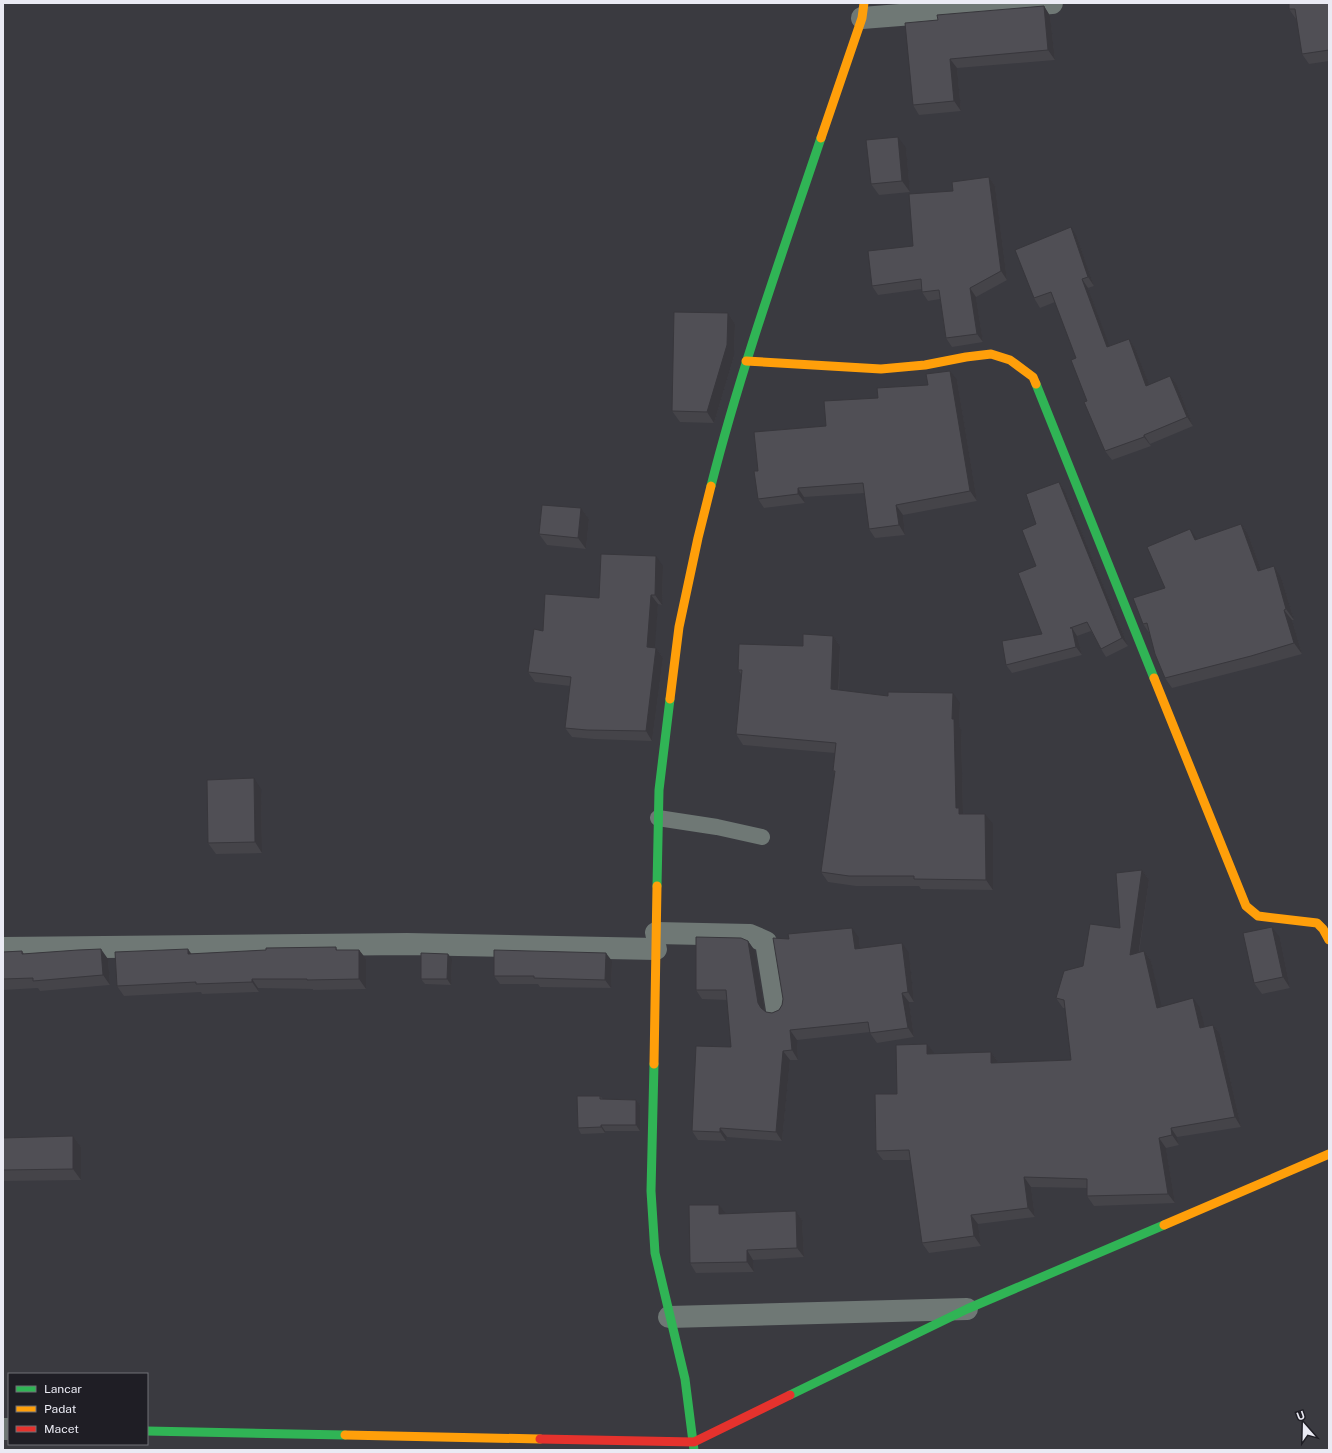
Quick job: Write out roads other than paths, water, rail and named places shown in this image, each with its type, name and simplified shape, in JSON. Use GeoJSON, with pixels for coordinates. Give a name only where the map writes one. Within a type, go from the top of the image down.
{"type":"FeatureCollection","features":[{"type":"Feature","properties":{"kind":"street"},"geometry":{"type":"LineString","coordinates":[[694,1446],[685,1379],[669,1317],[655,1253],[651,1191],[659,790],[679,627],[698,538],[727,424],[746,361],[863,10],[1052,3]]}},
{"type":"Feature","properties":{"kind":"street"},"geometry":{"type":"LineString","coordinates":[[746,361],[880,369],[925,365],[991,354],[1010,360],[1033,378],[1246,906],[1258,916],[1317,924],[1323,929],[1329,940]]}},
{"type":"Feature","properties":{"kind":"street"},"geometry":{"type":"LineString","coordinates":[[3,948],[656,941],[750,935],[766,942],[777,1010]]}},
{"type":"Feature","properties":{"kind":"street"},"geometry":{"type":"LineString","coordinates":[[148,1431],[694,1446],[967,1309],[1329,1154]]}},
{"type":"Feature","properties":{"kind":"street"},"geometry":{"type":"LineString","coordinates":[[669,1317],[967,1309]]}},
{"type":"Feature","properties":{"kind":"lane"},"geometry":{"type":"LineString","coordinates":[[658,818],[717,827],[762,837]]}}]}
